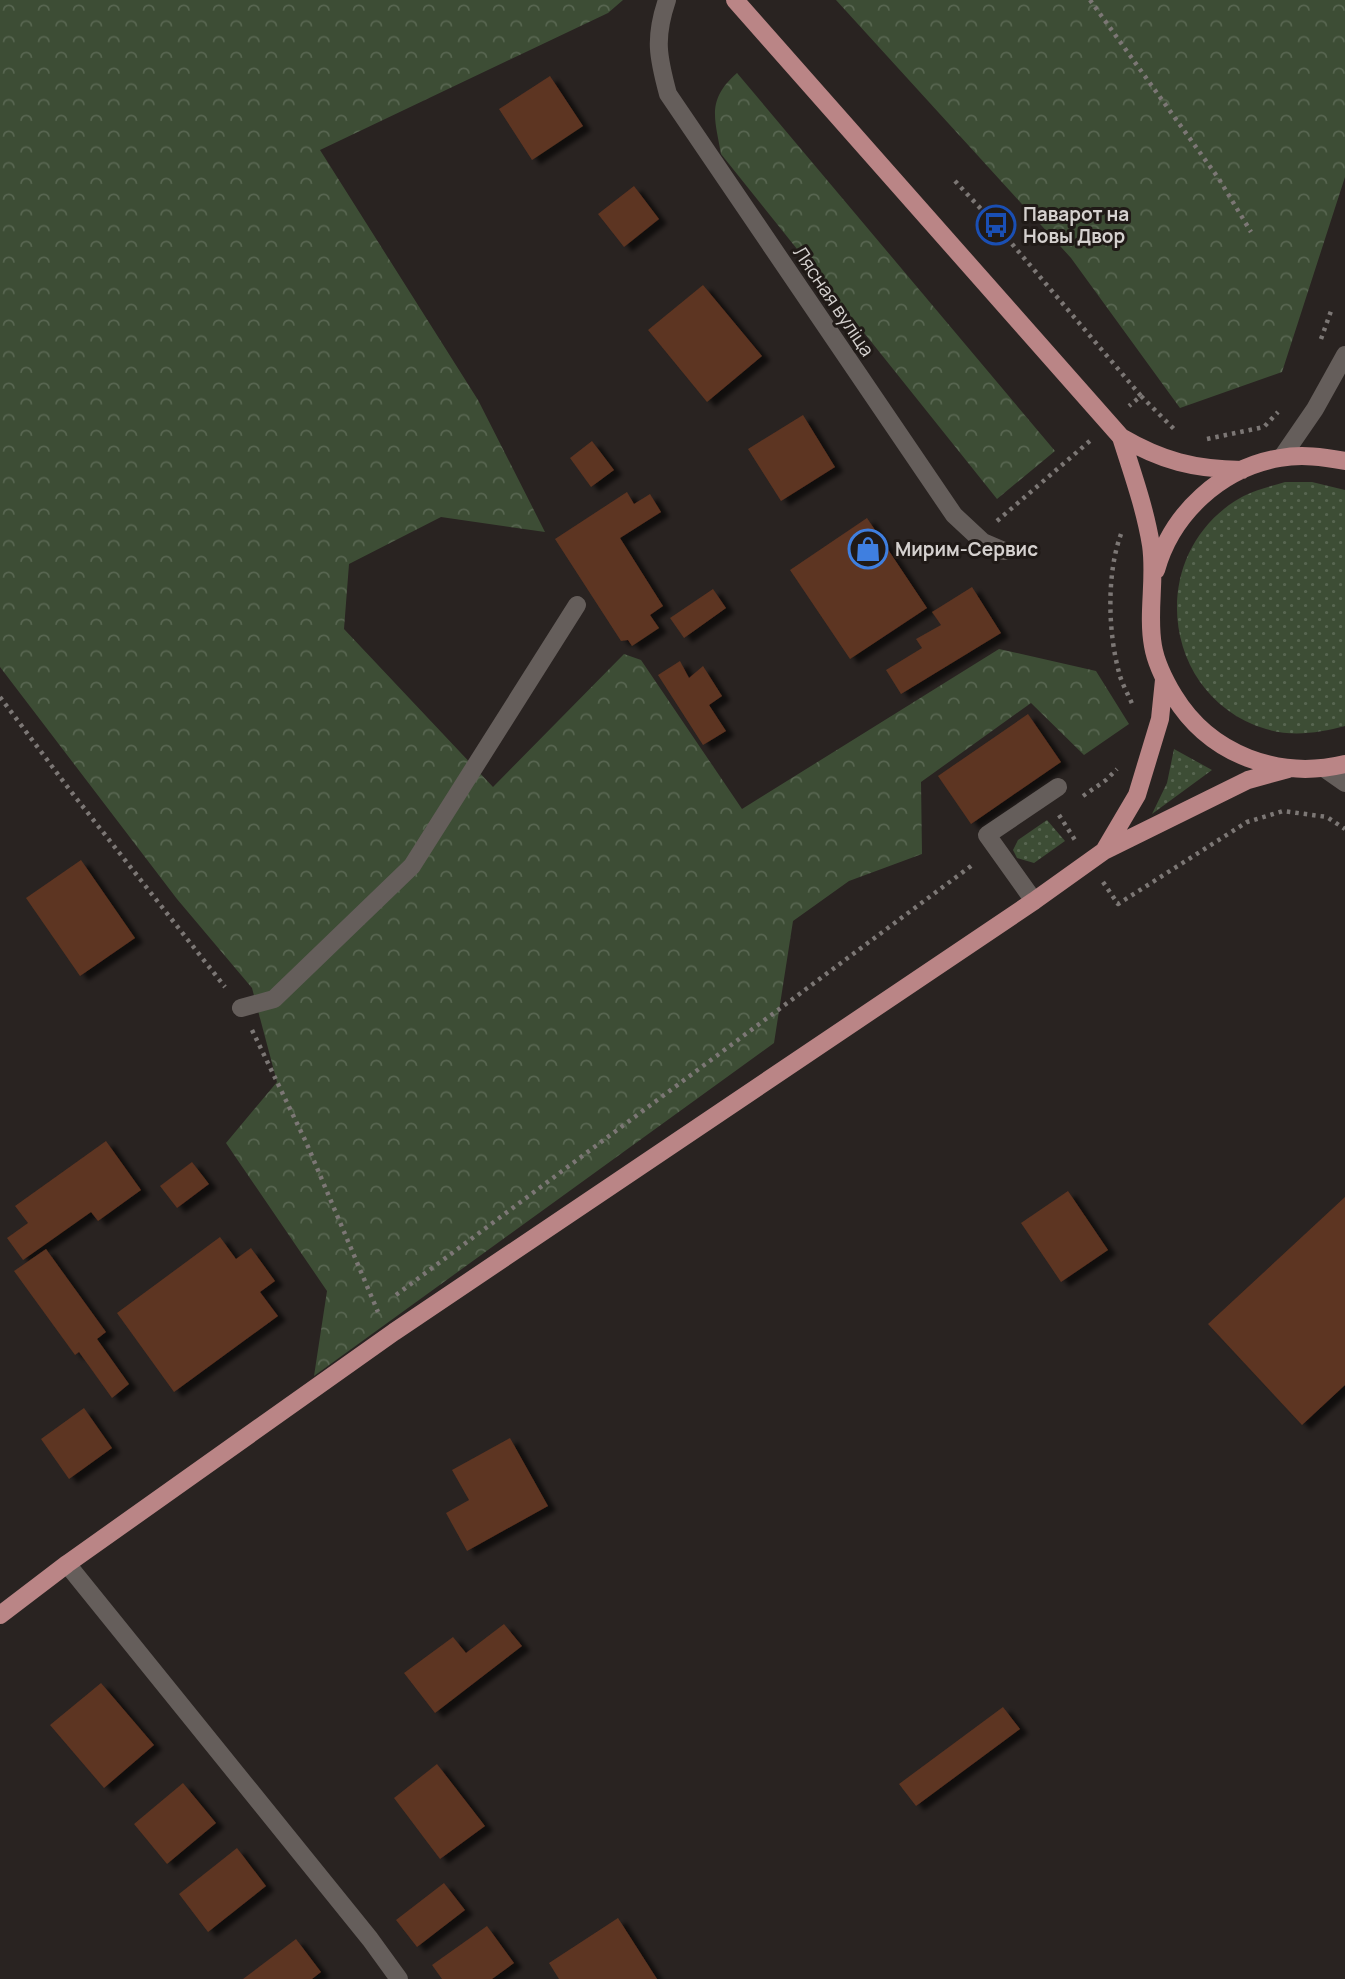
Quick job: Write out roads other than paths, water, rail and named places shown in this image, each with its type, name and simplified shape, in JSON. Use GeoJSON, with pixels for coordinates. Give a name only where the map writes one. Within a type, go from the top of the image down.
{"type":"FeatureCollection","features":[{"type":"Feature","properties":{"kind":"main road"},"geometry":{"type":"LineString","coordinates":[[735,0],[1121,437],[1162,459],[1202,468],[1242,470]]}},
{"type":"Feature","properties":{"kind":"main road"},"geometry":{"type":"LineString","coordinates":[[1121,437],[1148,525],[1152,549],[1149,618],[1154,650],[1164,680],[1181,707],[1211,737],[1228,749],[1257,762],[1288,769],[1325,769],[1345,764]]}},
{"type":"Feature","properties":{"kind":"main road"},"geometry":{"type":"LineString","coordinates":[[1152,586],[1160,556],[1174,529],[1192,505],[1215,485],[1242,470],[1282,457],[1318,456],[1345,461]]}},
{"type":"Feature","properties":{"kind":"main road"},"geometry":{"type":"LineString","coordinates":[[1104,851],[1137,795],[1160,719],[1164,680]]}},
{"type":"Feature","properties":{"kind":"main road"},"geometry":{"type":"LineString","coordinates":[[0,1615],[67,1564],[394,1332],[1034,901],[1104,851],[1248,779],[1288,769]]}},
{"type":"Feature","properties":{"kind":"street","name":"Лясная вуліца"},"geometry":{"type":"LineString","coordinates":[[667,0],[660,20],[658,54],[668,94],[954,515],[983,542],[1004,551]]}},
{"type":"Feature","properties":{"kind":"street"},"geometry":{"type":"LineString","coordinates":[[1282,457],[1315,409],[1345,355]]}},
{"type":"Feature","properties":{"kind":"street"},"geometry":{"type":"LineString","coordinates":[[241,1008],[274,999],[412,866],[577,605]]}},
{"type":"Feature","properties":{"kind":"street"},"geometry":{"type":"LineString","coordinates":[[1325,769],[1345,783]]}},
{"type":"Feature","properties":{"kind":"street"},"geometry":{"type":"LineString","coordinates":[[1034,901],[987,835],[1058,787]]}},
{"type":"Feature","properties":{"kind":"street"},"geometry":{"type":"LineString","coordinates":[[67,1564],[370,1939],[399,1979]]}},
{"type":"Feature","properties":{"kind":"place","name":"Паварот на Новы Двор"},"geometry":{"type":"Point","coordinates":[996,225]}},
{"type":"Feature","properties":{"kind":"place","name":"Мирим-Сервис"},"geometry":{"type":"Point","coordinates":[868,549]}}]}
